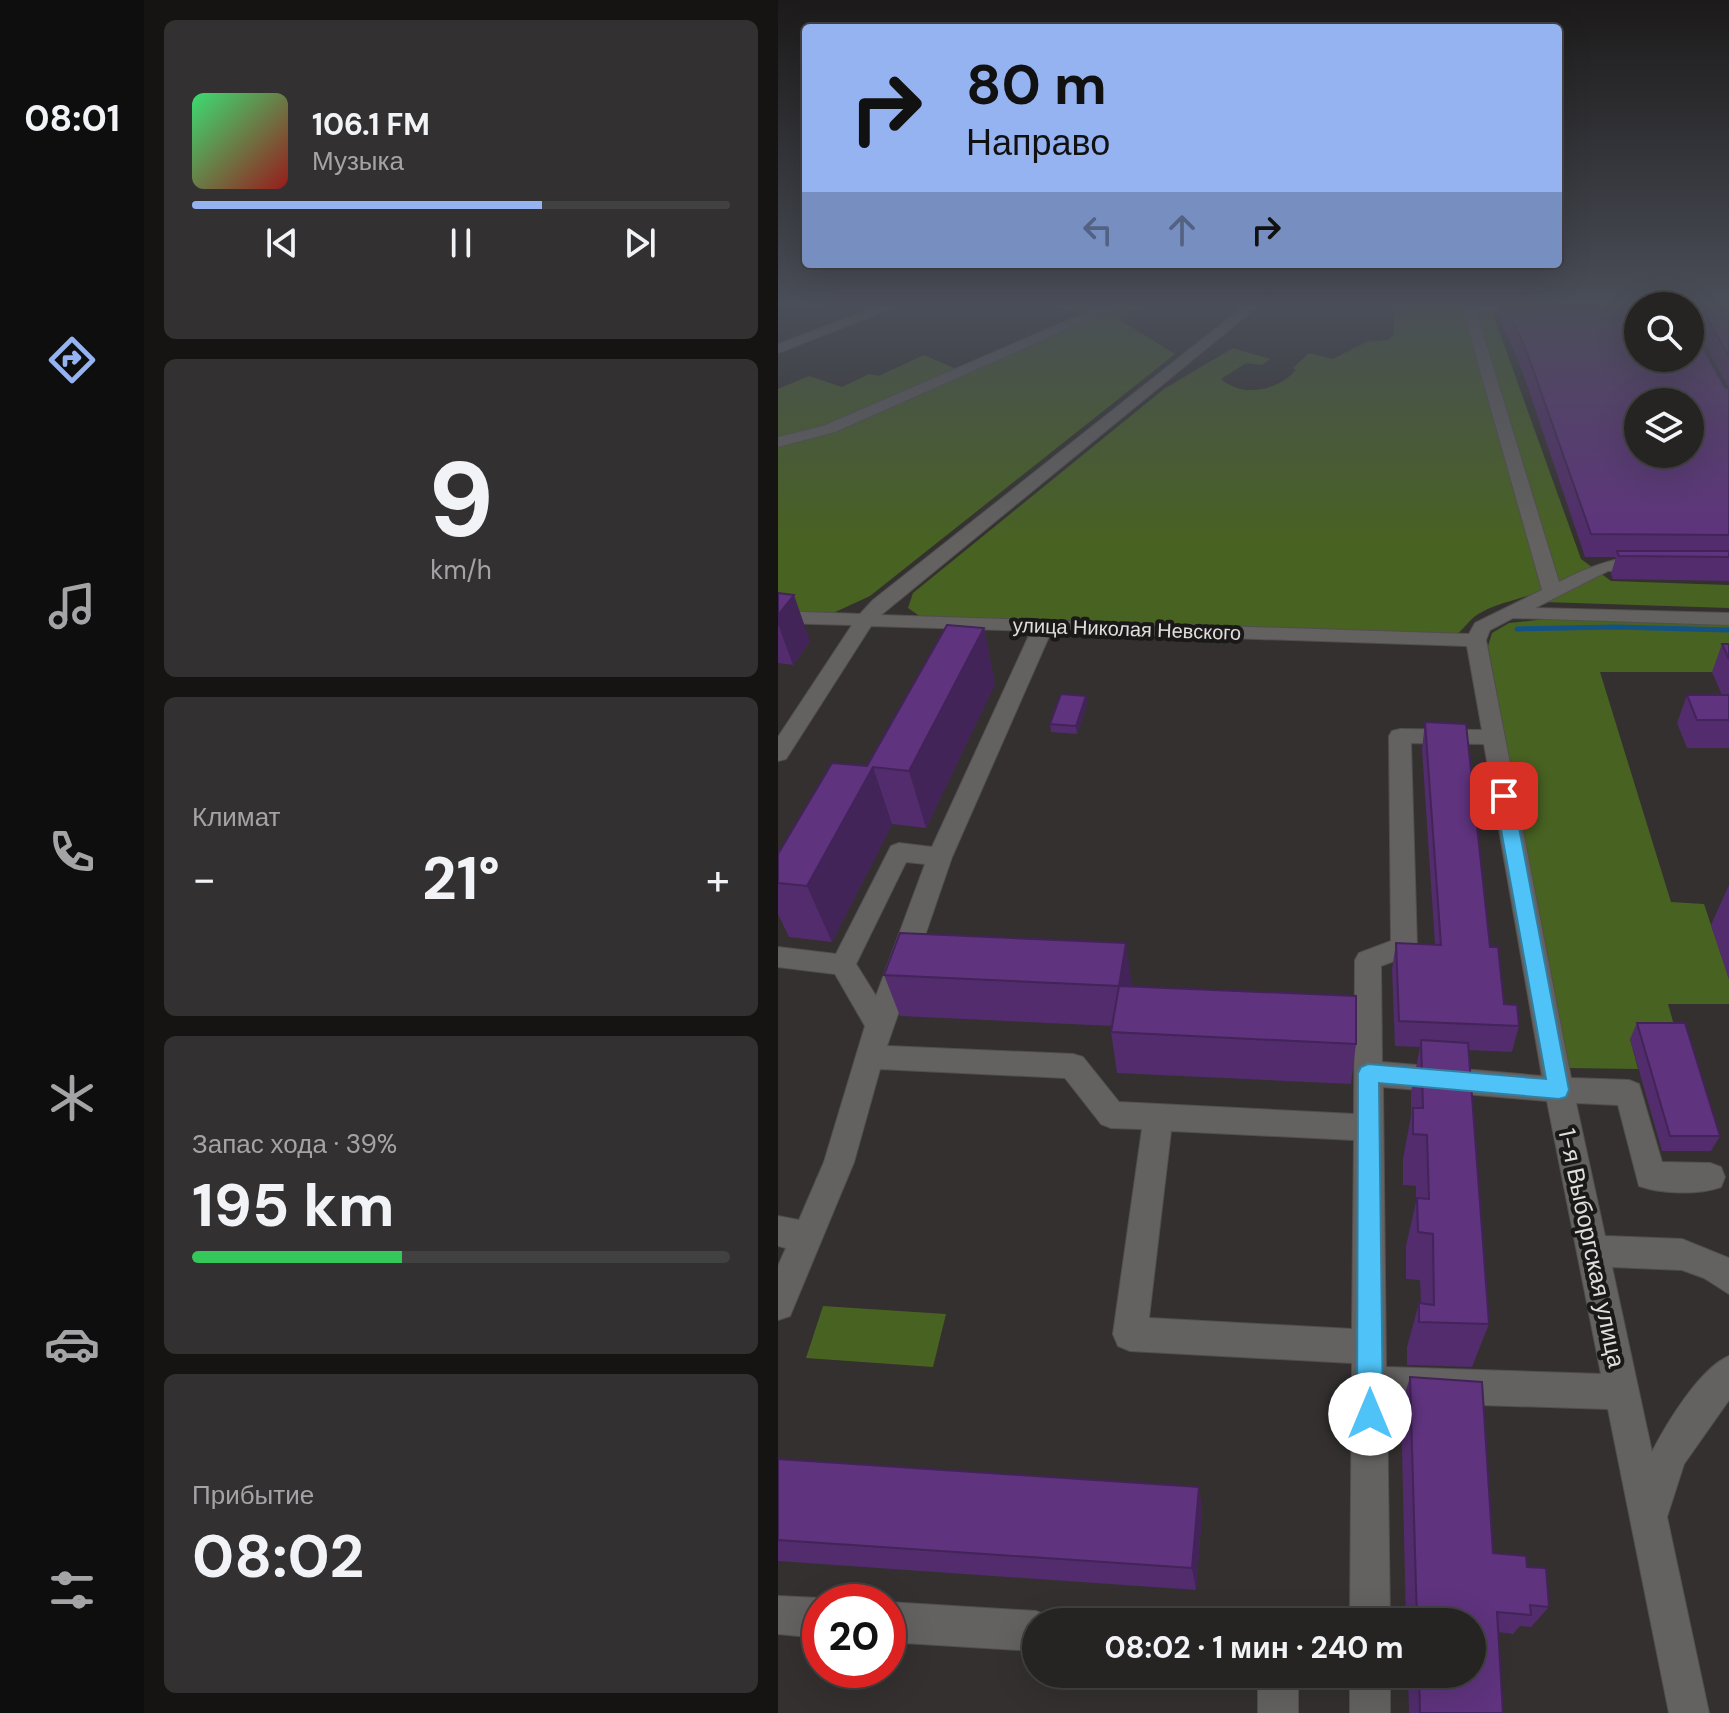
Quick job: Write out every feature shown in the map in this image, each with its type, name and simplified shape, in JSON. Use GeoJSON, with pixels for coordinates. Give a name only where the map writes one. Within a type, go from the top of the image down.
{"type":"FeatureCollection","features":[{"type":"Feature","properties":{"kind":"street"},"geometry":{"type":"LineString","coordinates":[[778,442],[829,429],[935,383]]}},
{"type":"Feature","properties":{"kind":"street"},"geometry":{"type":"LineString","coordinates":[[778,754],[865,620],[899,588],[1156,383]]}},
{"type":"Feature","properties":{"kind":"street"},"geometry":{"type":"LineString","coordinates":[[1491,383],[1552,591]]}},
{"type":"Feature","properties":{"kind":"street"},"geometry":{"type":"LineString","coordinates":[[1476,640],[1482,627],[1605,566],[1671,566]]}},
{"type":"Feature","properties":{"kind":"street"},"geometry":{"type":"LineString","coordinates":[[1512,613],[1729,619]]}},
{"type":"Feature","properties":{"kind":"street","name":"улица Николая Невского"},"geometry":{"type":"LineString","coordinates":[[778,617],[1476,640]]}},
{"type":"Feature","properties":{"kind":"street"},"geometry":{"type":"LineString","coordinates":[[778,1304],[792,1233],[839,1162],[879,1025],[940,857],[1043,627]]}},
{"type":"Feature","properties":{"kind":"street","name":"1-я Выборгская улица"},"geometry":{"type":"LineString","coordinates":[[1476,640],[1559,1090],[1689,1713]]}},
{"type":"Feature","properties":{"kind":"street"},"geometry":{"type":"LineString","coordinates":[[1370,1608],[1368,960],[1404,947],[1400,736],[1493,737]]}},
{"type":"Feature","properties":{"kind":"street"},"geometry":{"type":"LineString","coordinates":[[843,965],[899,852],[940,857]]}},
{"type":"Feature","properties":{"kind":"street"},"geometry":{"type":"LineString","coordinates":[[778,957],[843,965]]}},
{"type":"Feature","properties":{"kind":"street"},"geometry":{"type":"LineString","coordinates":[[843,965],[879,1025]]}},
{"type":"Feature","properties":{"kind":"street"},"geometry":{"type":"LineString","coordinates":[[870,1057],[1073,1066],[1111,1115],[1369,1128]]}},
{"type":"Feature","properties":{"kind":"street"},"geometry":{"type":"LineString","coordinates":[[1368,1073],[1629,1093],[1650,1176],[1710,1177]]}},
{"type":"Feature","properties":{"kind":"street"},"geometry":{"type":"LineString","coordinates":[[1158,1118],[1130,1334],[1370,1347]]}},
{"type":"Feature","properties":{"kind":"street"},"geometry":{"type":"LineString","coordinates":[[1592,1252],[1676,1254],[1701,1260],[1729,1278]]}},
{"type":"Feature","properties":{"kind":"street"},"geometry":{"type":"LineString","coordinates":[[1655,1541],[1653,1509],[1656,1483],[1664,1460],[1729,1373]]}},
{"type":"Feature","properties":{"kind":"street"},"geometry":{"type":"LineString","coordinates":[[1370,1384],[1623,1392]]}},
{"type":"Feature","properties":{"kind":"street"},"geometry":{"type":"LineString","coordinates":[[778,1615],[802,1617]]}},
{"type":"Feature","properties":{"kind":"street"},"geometry":{"type":"LineString","coordinates":[[906,1623],[1022,1630]]}},
{"type":"Feature","properties":{"kind":"street"},"geometry":{"type":"LineString","coordinates":[[1278,1688],[1278,1713]]}},
{"type":"Feature","properties":{"kind":"street"},"geometry":{"type":"LineString","coordinates":[[1370,1688],[1370,1713]]}},
{"type":"Feature","properties":{"kind":"green space"},"geometry":{"type":"Polygon","coordinates":[[[792,383],[830,383],[842,387],[850,383],[1139,383],[870,596],[833,613],[778,614],[778,389],[792,383]]]}},
{"type":"Feature","properties":{"kind":"green space"},"geometry":{"type":"Polygon","coordinates":[[[1174,383],[1227,383],[1239,389],[1260,390],[1279,383],[1484,383],[1544,588],[1489,608],[1457,634],[1447,635],[921,617],[908,608],[913,593],[1164,389],[1174,383]]]}},
{"type":"Feature","properties":{"kind":"green space"},"geometry":{"type":"Polygon","coordinates":[[[1497,383],[1518,383],[1581,559],[1611,581],[1729,585],[1729,608],[1543,602],[1555,594],[1497,383]]]}},
{"type":"Feature","properties":{"kind":"green space"},"geometry":{"type":"Polygon","coordinates":[[[1546,619],[1729,625],[1729,672],[1600,672],[1671,902],[1704,904],[1729,979],[1729,1004],[1668,1004],[1678,1039],[1630,1039],[1638,1069],[1568,1068],[1488,646],[1492,633],[1509,623],[1546,619]]]}},
{"type":"Feature","properties":{"kind":"green space"},"geometry":{"type":"Polygon","coordinates":[[[823,1306],[946,1314],[933,1367],[806,1358],[823,1306]]]}},
{"type":"Feature","properties":{"kind":"building"},"geometry":{"type":"Polygon","coordinates":[[[1538,383],[1723,383],[1729,389],[1729,535],[1591,534],[1538,383]]]}},
{"type":"Feature","properties":{"kind":"building"},"geometry":{"type":"Polygon","coordinates":[[[1617,551],[1729,551],[1729,557],[1619,556],[1617,551]]]}},
{"type":"Feature","properties":{"kind":"building"},"geometry":{"type":"Polygon","coordinates":[[[778,593],[794,595],[778,615],[778,593]]]}},
{"type":"Feature","properties":{"kind":"building"},"geometry":{"type":"Polygon","coordinates":[[[947,625],[984,628],[909,771],[873,767],[807,886],[778,883],[778,854],[832,763],[867,766],[947,625]]]}},
{"type":"Feature","properties":{"kind":"building"},"geometry":{"type":"Polygon","coordinates":[[[1722,644],[1729,644],[1729,659],[1722,644]]]}},
{"type":"Feature","properties":{"kind":"building"},"geometry":{"type":"Polygon","coordinates":[[[1061,694],[1086,696],[1076,726],[1050,724],[1061,694]]]}},
{"type":"Feature","properties":{"kind":"building"},"geometry":{"type":"Polygon","coordinates":[[[1687,695],[1729,695],[1729,720],[1697,720],[1687,695]]]}},
{"type":"Feature","properties":{"kind":"building"},"geometry":{"type":"Polygon","coordinates":[[[1425,722],[1466,724],[1490,947],[1498,947],[1504,1004],[1517,1005],[1519,1026],[1399,1021],[1396,943],[1441,945],[1425,722]]]}},
{"type":"Feature","properties":{"kind":"building"},"geometry":{"type":"Polygon","coordinates":[[[900,933],[1126,943],[1119,986],[884,975],[900,933]]]}},
{"type":"Feature","properties":{"kind":"building"},"geometry":{"type":"Polygon","coordinates":[[[1119,986],[1356,996],[1356,1044],[1111,1032],[1119,986]]]}},
{"type":"Feature","properties":{"kind":"building"},"geometry":{"type":"Polygon","coordinates":[[[1637,1023],[1685,1023],[1720,1136],[1670,1136],[1637,1023]]]}},
{"type":"Feature","properties":{"kind":"building"},"geometry":{"type":"Polygon","coordinates":[[[1421,1040],[1468,1043],[1489,1324],[1419,1322],[1419,1303],[1434,1305],[1433,1234],[1418,1232],[1417,1198],[1429,1199],[1427,1135],[1413,1134],[1413,1108],[1423,1108],[1421,1040]]]}},
{"type":"Feature","properties":{"kind":"building"},"geometry":{"type":"Polygon","coordinates":[[[1410,1377],[1482,1382],[1493,1553],[1526,1556],[1527,1567],[1546,1568],[1549,1607],[1530,1605],[1531,1615],[1497,1612],[1503,1713],[1420,1713],[1419,1688],[1486,1688],[1486,1608],[1417,1608],[1410,1377]]]}},
{"type":"Feature","properties":{"kind":"building"},"geometry":{"type":"Polygon","coordinates":[[[778,1459],[1199,1487],[1192,1568],[778,1540],[778,1459]]]}},
{"type":"Feature","properties":{"kind":"waterway"},"geometry":{"type":"LineString","coordinates":[[1517,629],[1616,627],[1729,630]]}},
{"type":"Feature","properties":{"kind":"route"},"geometry":{"type":"LineString","coordinates":[[1370,1414],[1368,1073],[1559,1090],[1504,796]]}}]}
